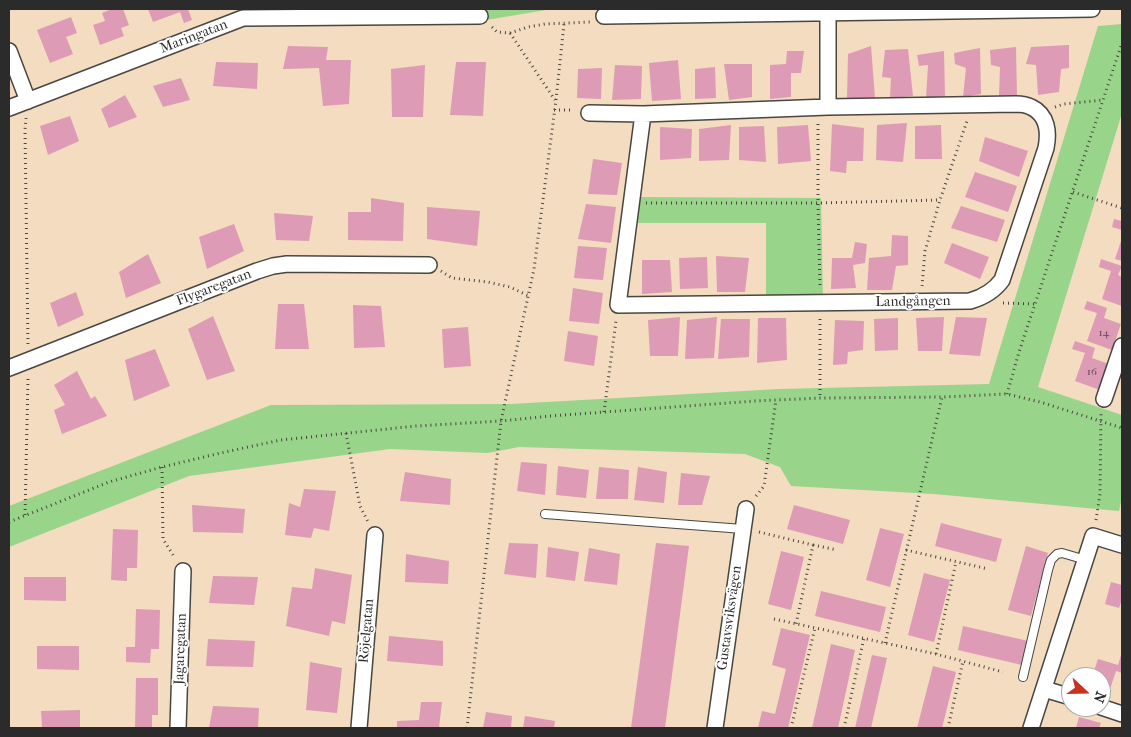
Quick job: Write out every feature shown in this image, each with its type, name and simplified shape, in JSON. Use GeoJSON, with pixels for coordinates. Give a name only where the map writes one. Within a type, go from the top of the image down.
{"type":"FeatureCollection","features":[{"type":"Feature","properties":{"kind":"street"},"geometry":{"type":"LineString","coordinates":[[604,16],[1092,9]]}},
{"type":"Feature","properties":{"kind":"street"},"geometry":{"type":"LineString","coordinates":[[823,107],[828,12]]}},
{"type":"Feature","properties":{"kind":"street","name":"Maringatan"},"geometry":{"type":"LineString","coordinates":[[9,108],[243,18],[480,16]]}},
{"type":"Feature","properties":{"kind":"street"},"geometry":{"type":"LineString","coordinates":[[9,51],[28,101]]}},
{"type":"Feature","properties":{"kind":"street"},"geometry":{"type":"LineString","coordinates":[[589,113],[643,114],[823,107],[973,104],[1016,104],[1030,106],[1038,112],[1048,128],[1046,148],[1002,280],[987,294]]}},
{"type":"Feature","properties":{"kind":"street"},"geometry":{"type":"LineString","coordinates":[[618,305],[643,114]]}},
{"type":"Feature","properties":{"kind":"street","name":"Flygaregatan"},"geometry":{"type":"LineString","coordinates":[[9,368],[273,266],[287,264],[430,265]]}},
{"type":"Feature","properties":{"kind":"street","name":"Landgången"},"geometry":{"type":"LineString","coordinates":[[618,305],[970,301],[987,294]]}},
{"type":"Feature","properties":{"kind":"street"},"geometry":{"type":"LineString","coordinates":[[1104,399],[1122,346]]}},
{"type":"Feature","properties":{"kind":"street","name":"Gustavsviksvägen"},"geometry":{"type":"LineString","coordinates":[[715,728],[746,509]]}},
{"type":"Feature","properties":{"kind":"street","name":"Röjelgatan"},"geometry":{"type":"LineString","coordinates":[[359,728],[376,535]]}},
{"type":"Feature","properties":{"kind":"street"},"geometry":{"type":"LineString","coordinates":[[1031,728],[1093,536],[1122,545]]}},
{"type":"Feature","properties":{"kind":"street","name":"Jagaregatan"},"geometry":{"type":"LineString","coordinates":[[178,728],[183,571]]}},
{"type":"Feature","properties":{"kind":"street"},"geometry":{"type":"LineString","coordinates":[[1044,689],[1061,694]]}},
{"type":"Feature","properties":{"kind":"lane"},"geometry":{"type":"LineString","coordinates":[[545,514],[743,529]]}},
{"type":"Feature","properties":{"kind":"lane"},"geometry":{"type":"LineString","coordinates":[[1023,677],[1051,560],[1057,554],[1062,553],[1086,560]]}},
{"type":"Feature","properties":{"kind":"path"},"geometry":{"type":"LineString","coordinates":[[480,16],[497,32],[510,32],[545,24],[590,22],[604,16]]}},
{"type":"Feature","properties":{"kind":"path"},"geometry":{"type":"LineString","coordinates":[[467,728],[501,421],[534,269],[564,24]]}},
{"type":"Feature","properties":{"kind":"path"},"geometry":{"type":"LineString","coordinates":[[510,32],[556,100]]}},
{"type":"Feature","properties":{"kind":"path"},"geometry":{"type":"LineString","coordinates":[[1007,394],[1019,352],[1122,43]]}},
{"type":"Feature","properties":{"kind":"path"},"geometry":{"type":"LineString","coordinates":[[1041,116],[1053,107],[1064,104],[1103,100]]}},
{"type":"Feature","properties":{"kind":"path"},"geometry":{"type":"LineString","coordinates":[[25,515],[28,361],[25,130],[28,101]]}},
{"type":"Feature","properties":{"kind":"path"},"geometry":{"type":"LineString","coordinates":[[920,302],[925,251],[940,200],[973,104]]}},
{"type":"Feature","properties":{"kind":"path"},"geometry":{"type":"LineString","coordinates":[[820,398],[818,203],[823,107]]}},
{"type":"Feature","properties":{"kind":"path"},"geometry":{"type":"LineString","coordinates":[[1073,192],[1122,208]]}},
{"type":"Feature","properties":{"kind":"path"},"geometry":{"type":"LineString","coordinates":[[631,203],[818,203],[940,200]]}},
{"type":"Feature","properties":{"kind":"path"},"geometry":{"type":"LineString","coordinates":[[430,265],[452,278],[488,282],[510,287],[529,296]]}},
{"type":"Feature","properties":{"kind":"path"},"geometry":{"type":"LineString","coordinates":[[987,294],[991,300],[999,303],[1035,304]]}},
{"type":"Feature","properties":{"kind":"path"},"geometry":{"type":"LineString","coordinates":[[604,412],[618,305]]}},
{"type":"Feature","properties":{"kind":"path"},"geometry":{"type":"LineString","coordinates":[[9,522],[109,482],[162,466],[280,440],[416,426],[718,403],[820,398],[942,397],[1007,394],[1040,402],[1122,428]]}},
{"type":"Feature","properties":{"kind":"path"},"geometry":{"type":"LineString","coordinates":[[885,643],[942,397]]}},
{"type":"Feature","properties":{"kind":"path"},"geometry":{"type":"LineString","coordinates":[[1093,536],[1100,494],[1100,422],[1104,399]]}},
{"type":"Feature","properties":{"kind":"path"},"geometry":{"type":"LineString","coordinates":[[746,509],[764,486],[776,400]]}},
{"type":"Feature","properties":{"kind":"path"},"geometry":{"type":"LineString","coordinates":[[346,433],[360,506],[376,535]]}},
{"type":"Feature","properties":{"kind":"path"},"geometry":{"type":"LineString","coordinates":[[162,466],[163,539],[183,571]]}},
{"type":"Feature","properties":{"kind":"path"},"geometry":{"type":"LineString","coordinates":[[743,529],[837,550]]}},
{"type":"Feature","properties":{"kind":"path"},"geometry":{"type":"LineString","coordinates":[[796,624],[813,545]]}},
{"type":"Feature","properties":{"kind":"path"},"geometry":{"type":"LineString","coordinates":[[906,550],[988,568]]}},
{"type":"Feature","properties":{"kind":"path"},"geometry":{"type":"LineString","coordinates":[[936,654],[956,562]]}},
{"type":"Feature","properties":{"kind":"path"},"geometry":{"type":"LineString","coordinates":[[774,619],[936,654],[1003,672]]}},
{"type":"Feature","properties":{"kind":"path"},"geometry":{"type":"LineString","coordinates":[[791,728],[815,628]]}},
{"type":"Feature","properties":{"kind":"path"},"geometry":{"type":"LineString","coordinates":[[844,728],[864,638]]}},
{"type":"Feature","properties":{"kind":"path"},"geometry":{"type":"LineString","coordinates":[[948,728],[963,661]]}},
{"type":"Feature","properties":{"kind":"green space"},"geometry":{"type":"Polygon","coordinates":[[[378,9],[552,9],[468,23],[378,21],[378,9]]]}},
{"type":"Feature","properties":{"kind":"green space"},"geometry":{"type":"Polygon","coordinates":[[[1122,24],[1122,113],[1038,387],[1122,415],[1122,497],[1119,511],[934,494],[791,486],[780,467],[745,454],[519,447],[488,453],[390,449],[189,476],[9,547],[9,506],[271,405],[511,404],[779,389],[989,384],[1098,26],[1122,24]]]}},
{"type":"Feature","properties":{"kind":"green space"},"geometry":{"type":"Polygon","coordinates":[[[634,197],[821,198],[823,303],[766,304],[766,223],[631,223],[634,197]]]}},
{"type":"Feature","properties":{"kind":"building"},"geometry":{"type":"Polygon","coordinates":[[[112,9],[123,9],[129,25],[121,28],[124,36],[100,45],[93,25],[105,21],[102,13],[112,9]]]}},
{"type":"Feature","properties":{"kind":"building"},"geometry":{"type":"Polygon","coordinates":[[[148,9],[188,9],[192,20],[184,23],[180,12],[153,22],[148,9]]]}},
{"type":"Feature","properties":{"kind":"building"},"geometry":{"type":"Polygon","coordinates":[[[71,17],[77,33],[66,37],[73,54],[50,63],[37,30],[71,17]]]}},
{"type":"Feature","properties":{"kind":"building"},"geometry":{"type":"Polygon","coordinates":[[[1069,45],[1069,68],[1061,69],[1059,92],[1038,95],[1036,65],[1026,64],[1031,47],[1069,45]]]}},
{"type":"Feature","properties":{"kind":"building"},"geometry":{"type":"Polygon","coordinates":[[[288,46],[328,47],[326,60],[351,60],[349,104],[323,106],[319,68],[283,69],[288,46]]]}},
{"type":"Feature","properties":{"kind":"building"},"geometry":{"type":"Polygon","coordinates":[[[871,46],[875,98],[847,98],[848,54],[871,46]]]}},
{"type":"Feature","properties":{"kind":"building"},"geometry":{"type":"Polygon","coordinates":[[[1016,47],[1017,96],[999,96],[1000,67],[991,65],[990,50],[1016,47]]]}},
{"type":"Feature","properties":{"kind":"building"},"geometry":{"type":"Polygon","coordinates":[[[980,48],[981,94],[963,97],[966,68],[955,64],[954,53],[980,48]]]}},
{"type":"Feature","properties":{"kind":"building"},"geometry":{"type":"Polygon","coordinates":[[[908,49],[913,96],[890,98],[891,78],[882,77],[885,50],[908,49]]]}},
{"type":"Feature","properties":{"kind":"building"},"geometry":{"type":"Polygon","coordinates":[[[787,51],[804,51],[801,73],[791,73],[791,97],[770,99],[770,65],[786,64],[787,51]]]}},
{"type":"Feature","properties":{"kind":"building"},"geometry":{"type":"Polygon","coordinates":[[[944,51],[945,96],[926,98],[928,65],[919,66],[917,55],[944,51]]]}},
{"type":"Feature","properties":{"kind":"building"},"geometry":{"type":"Polygon","coordinates":[[[678,60],[681,99],[652,101],[649,63],[678,60]]]}},
{"type":"Feature","properties":{"kind":"building"},"geometry":{"type":"Polygon","coordinates":[[[216,62],[258,63],[257,89],[213,86],[216,62]]]}},
{"type":"Feature","properties":{"kind":"building"},"geometry":{"type":"Polygon","coordinates":[[[456,62],[486,62],[483,116],[450,115],[456,62]]]}},
{"type":"Feature","properties":{"kind":"building"},"geometry":{"type":"Polygon","coordinates":[[[724,64],[752,64],[752,97],[729,100],[724,64]]]}},
{"type":"Feature","properties":{"kind":"building"},"geometry":{"type":"Polygon","coordinates":[[[425,65],[423,117],[392,117],[391,69],[425,65]]]}},
{"type":"Feature","properties":{"kind":"building"},"geometry":{"type":"Polygon","coordinates":[[[615,65],[642,66],[641,99],[612,100],[615,65]]]}},
{"type":"Feature","properties":{"kind":"building"},"geometry":{"type":"Polygon","coordinates":[[[715,67],[716,98],[695,99],[695,69],[715,67]]]}},
{"type":"Feature","properties":{"kind":"building"},"geometry":{"type":"Polygon","coordinates":[[[602,68],[601,99],[577,98],[578,69],[602,68]]]}},
{"type":"Feature","properties":{"kind":"building"},"geometry":{"type":"Polygon","coordinates":[[[181,78],[190,100],[163,107],[153,86],[181,78]]]}},
{"type":"Feature","properties":{"kind":"building"},"geometry":{"type":"Polygon","coordinates":[[[125,95],[137,117],[109,128],[101,109],[125,95]]]}},
{"type":"Feature","properties":{"kind":"building"},"geometry":{"type":"Polygon","coordinates":[[[70,116],[79,141],[48,155],[40,126],[70,116]]]}},
{"type":"Feature","properties":{"kind":"building"},"geometry":{"type":"Polygon","coordinates":[[[907,123],[903,162],[876,160],[877,125],[907,123]]]}},
{"type":"Feature","properties":{"kind":"building"},"geometry":{"type":"Polygon","coordinates":[[[832,124],[864,128],[863,161],[847,161],[846,173],[830,171],[832,124]]]}},
{"type":"Feature","properties":{"kind":"building"},"geometry":{"type":"Polygon","coordinates":[[[731,125],[729,160],[699,161],[699,129],[731,125]]]}},
{"type":"Feature","properties":{"kind":"building"},"geometry":{"type":"Polygon","coordinates":[[[808,125],[811,161],[778,164],[777,127],[808,125]]]}},
{"type":"Feature","properties":{"kind":"building"},"geometry":{"type":"Polygon","coordinates":[[[941,125],[942,159],[915,159],[915,126],[941,125]]]}},
{"type":"Feature","properties":{"kind":"building"},"geometry":{"type":"Polygon","coordinates":[[[764,126],[766,162],[739,160],[739,127],[764,126]]]}},
{"type":"Feature","properties":{"kind":"building"},"geometry":{"type":"Polygon","coordinates":[[[660,127],[692,129],[691,158],[660,160],[660,127]]]}},
{"type":"Feature","properties":{"kind":"building"},"geometry":{"type":"Polygon","coordinates":[[[985,137],[1028,151],[1019,177],[979,161],[985,137]]]}},
{"type":"Feature","properties":{"kind":"building"},"geometry":{"type":"Polygon","coordinates":[[[593,159],[622,163],[617,195],[588,194],[593,159]]]}},
{"type":"Feature","properties":{"kind":"building"},"geometry":{"type":"Polygon","coordinates":[[[975,172],[1017,186],[1008,212],[965,197],[975,172]]]}},
{"type":"Feature","properties":{"kind":"building"},"geometry":{"type":"Polygon","coordinates":[[[371,198],[404,203],[403,241],[348,240],[348,212],[371,212],[371,198]]]}},
{"type":"Feature","properties":{"kind":"building"},"geometry":{"type":"Polygon","coordinates":[[[586,204],[616,207],[611,243],[578,239],[586,204]]]}},
{"type":"Feature","properties":{"kind":"building"},"geometry":{"type":"Polygon","coordinates":[[[961,206],[1005,220],[997,242],[951,228],[961,206]]]}},
{"type":"Feature","properties":{"kind":"building"},"geometry":{"type":"Polygon","coordinates":[[[427,207],[480,211],[477,246],[427,239],[427,207]]]}},
{"type":"Feature","properties":{"kind":"building"},"geometry":{"type":"Polygon","coordinates":[[[274,213],[313,216],[309,241],[276,240],[274,213]]]}},
{"type":"Feature","properties":{"kind":"building"},"geometry":{"type":"Polygon","coordinates":[[[1114,219],[1122,221],[1122,230],[1112,227],[1114,219]]]}},
{"type":"Feature","properties":{"kind":"building"},"geometry":{"type":"Polygon","coordinates":[[[234,224],[244,251],[207,269],[199,237],[234,224]]]}},
{"type":"Feature","properties":{"kind":"building"},"geometry":{"type":"Polygon","coordinates":[[[892,235],[908,236],[908,265],[896,266],[892,290],[867,290],[869,258],[891,256],[892,235]]]}},
{"type":"Feature","properties":{"kind":"building"},"geometry":{"type":"Polygon","coordinates":[[[1122,238],[1122,261],[1115,259],[1122,238]]]}},
{"type":"Feature","properties":{"kind":"building"},"geometry":{"type":"Polygon","coordinates":[[[855,242],[867,244],[865,263],[853,265],[856,288],[831,289],[832,258],[852,258],[855,242]]]}},
{"type":"Feature","properties":{"kind":"building"},"geometry":{"type":"Polygon","coordinates":[[[952,243],[989,257],[980,279],[944,263],[952,243]]]}},
{"type":"Feature","properties":{"kind":"building"},"geometry":{"type":"Polygon","coordinates":[[[578,246],[607,248],[603,280],[574,278],[578,246]]]}},
{"type":"Feature","properties":{"kind":"building"},"geometry":{"type":"Polygon","coordinates":[[[148,254],[161,283],[126,298],[119,272],[148,254]]]}},
{"type":"Feature","properties":{"kind":"building"},"geometry":{"type":"Polygon","coordinates":[[[716,256],[749,258],[745,292],[717,292],[716,256]]]}},
{"type":"Feature","properties":{"kind":"building"},"geometry":{"type":"Polygon","coordinates":[[[707,257],[708,288],[680,289],[679,258],[707,257]]]}},
{"type":"Feature","properties":{"kind":"building"},"geometry":{"type":"Polygon","coordinates":[[[1101,259],[1122,266],[1118,275],[1122,277],[1122,306],[1102,299],[1111,271],[1099,267],[1101,259]]]}},
{"type":"Feature","properties":{"kind":"building"},"geometry":{"type":"Polygon","coordinates":[[[642,260],[670,260],[672,292],[642,294],[642,260]]]}},
{"type":"Feature","properties":{"kind":"building"},"geometry":{"type":"Polygon","coordinates":[[[573,288],[603,293],[599,324],[569,321],[573,288]]]}},
{"type":"Feature","properties":{"kind":"building"},"geometry":{"type":"Polygon","coordinates":[[[76,292],[84,315],[58,327],[50,303],[76,292]]]}},
{"type":"Feature","properties":{"kind":"building"},"geometry":{"type":"Polygon","coordinates":[[[1087,301],[1107,308],[1104,318],[1121,324],[1112,350],[1087,341],[1097,313],[1084,309],[1087,301]]]}},
{"type":"Feature","properties":{"kind":"building"},"geometry":{"type":"Polygon","coordinates":[[[278,304],[304,304],[309,349],[275,349],[278,304]]]}},
{"type":"Feature","properties":{"kind":"building"},"geometry":{"type":"Polygon","coordinates":[[[353,305],[381,306],[385,347],[354,348],[353,305]]]}},
{"type":"Feature","properties":{"kind":"building"},"geometry":{"type":"Polygon","coordinates":[[[213,316],[235,371],[207,380],[188,329],[213,316]]]}},
{"type":"Feature","properties":{"kind":"building"},"geometry":{"type":"Polygon","coordinates":[[[680,317],[678,356],[650,356],[648,320],[680,317]]]}},
{"type":"Feature","properties":{"kind":"building"},"geometry":{"type":"Polygon","coordinates":[[[717,317],[714,358],[685,359],[687,320],[717,317]]]}},
{"type":"Feature","properties":{"kind":"building"},"geometry":{"type":"Polygon","coordinates":[[[944,317],[942,351],[918,351],[916,318],[944,317]]]}},
{"type":"Feature","properties":{"kind":"building"},"geometry":{"type":"Polygon","coordinates":[[[956,317],[987,318],[980,356],[949,354],[956,317]]]}},
{"type":"Feature","properties":{"kind":"building"},"geometry":{"type":"Polygon","coordinates":[[[758,318],[786,318],[787,360],[757,363],[758,318]]]}},
{"type":"Feature","properties":{"kind":"building"},"geometry":{"type":"Polygon","coordinates":[[[898,318],[898,350],[875,351],[874,319],[898,318]]]}},
{"type":"Feature","properties":{"kind":"building"},"geometry":{"type":"Polygon","coordinates":[[[721,319],[750,319],[749,357],[718,359],[721,319]]]}},
{"type":"Feature","properties":{"kind":"building"},"geometry":{"type":"Polygon","coordinates":[[[835,320],[864,321],[863,350],[848,352],[847,364],[833,365],[835,320]]]}},
{"type":"Feature","properties":{"kind":"building"},"geometry":{"type":"Polygon","coordinates":[[[468,327],[471,366],[444,368],[442,329],[468,327]]]}},
{"type":"Feature","properties":{"kind":"building"},"geometry":{"type":"Polygon","coordinates":[[[568,331],[598,336],[594,366],[564,361],[568,331]]]}},
{"type":"Feature","properties":{"kind":"building"},"geometry":{"type":"Polygon","coordinates":[[[1075,341],[1095,348],[1092,358],[1109,364],[1100,390],[1075,381],[1085,353],[1072,349],[1075,341]]]}},
{"type":"Feature","properties":{"kind":"building"},"geometry":{"type":"Polygon","coordinates":[[[155,349],[170,386],[134,401],[125,360],[155,349]]]}},
{"type":"Feature","properties":{"kind":"building"},"geometry":{"type":"Polygon","coordinates":[[[77,371],[91,399],[95,396],[107,416],[62,434],[54,410],[65,405],[54,385],[77,371]]]}},
{"type":"Feature","properties":{"kind":"building"},"geometry":{"type":"Polygon","coordinates":[[[521,462],[547,464],[545,495],[517,491],[521,462]]]}},
{"type":"Feature","properties":{"kind":"building"},"geometry":{"type":"Polygon","coordinates":[[[558,466],[589,470],[586,498],[556,495],[558,466]]]}},
{"type":"Feature","properties":{"kind":"building"},"geometry":{"type":"Polygon","coordinates":[[[599,467],[629,470],[628,499],[596,499],[599,467]]]}},
{"type":"Feature","properties":{"kind":"building"},"geometry":{"type":"Polygon","coordinates":[[[638,467],[667,472],[664,503],[634,500],[638,467]]]}},
{"type":"Feature","properties":{"kind":"building"},"geometry":{"type":"Polygon","coordinates":[[[405,472],[451,479],[450,505],[400,501],[405,472]]]}},
{"type":"Feature","properties":{"kind":"building"},"geometry":{"type":"Polygon","coordinates":[[[681,473],[710,476],[702,505],[678,505],[681,473]]]}},
{"type":"Feature","properties":{"kind":"building"},"geometry":{"type":"Polygon","coordinates":[[[304,489],[336,491],[329,531],[314,528],[311,538],[285,535],[289,503],[300,507],[304,489]]]}},
{"type":"Feature","properties":{"kind":"building"},"geometry":{"type":"Polygon","coordinates":[[[192,505],[245,509],[243,533],[193,532],[192,505]]]}},
{"type":"Feature","properties":{"kind":"building"},"geometry":{"type":"Polygon","coordinates":[[[794,505],[850,520],[843,544],[787,529],[794,505]]]}},
{"type":"Feature","properties":{"kind":"building"},"geometry":{"type":"Polygon","coordinates":[[[941,523],[1002,539],[996,562],[935,546],[941,523]]]}},
{"type":"Feature","properties":{"kind":"building"},"geometry":{"type":"Polygon","coordinates":[[[880,528],[904,534],[890,587],[866,580],[880,528]]]}},
{"type":"Feature","properties":{"kind":"building"},"geometry":{"type":"Polygon","coordinates":[[[113,529],[138,530],[137,568],[127,568],[127,581],[111,580],[113,529]]]}},
{"type":"Feature","properties":{"kind":"building"},"geometry":{"type":"Polygon","coordinates":[[[509,543],[538,544],[536,578],[504,574],[509,543]]]}},
{"type":"Feature","properties":{"kind":"building"},"geometry":{"type":"Polygon","coordinates":[[[656,543],[689,546],[665,728],[631,728],[656,543]]]}},
{"type":"Feature","properties":{"kind":"building"},"geometry":{"type":"Polygon","coordinates":[[[1026,546],[1048,553],[1031,616],[1008,610],[1026,546]]]}},
{"type":"Feature","properties":{"kind":"building"},"geometry":{"type":"Polygon","coordinates":[[[548,547],[579,552],[575,581],[546,577],[548,547]]]}},
{"type":"Feature","properties":{"kind":"building"},"geometry":{"type":"Polygon","coordinates":[[[589,548],[620,554],[617,585],[584,581],[589,548]]]}},
{"type":"Feature","properties":{"kind":"building"},"geometry":{"type":"Polygon","coordinates":[[[781,551],[804,557],[791,610],[768,604],[781,551]]]}},
{"type":"Feature","properties":{"kind":"building"},"geometry":{"type":"Polygon","coordinates":[[[406,554],[449,561],[448,584],[405,582],[406,554]]]}},
{"type":"Feature","properties":{"kind":"building"},"geometry":{"type":"Polygon","coordinates":[[[315,568],[352,575],[345,624],[332,621],[329,636],[286,626],[292,587],[312,589],[315,568]]]}},
{"type":"Feature","properties":{"kind":"building"},"geometry":{"type":"Polygon","coordinates":[[[924,573],[950,580],[934,642],[908,635],[924,573]]]}},
{"type":"Feature","properties":{"kind":"building"},"geometry":{"type":"Polygon","coordinates":[[[213,576],[258,577],[254,605],[209,603],[213,576]]]}},
{"type":"Feature","properties":{"kind":"building"},"geometry":{"type":"Polygon","coordinates":[[[24,577],[66,577],[66,601],[24,600],[24,577]]]}},
{"type":"Feature","properties":{"kind":"building"},"geometry":{"type":"Polygon","coordinates":[[[1111,582],[1122,585],[1122,599],[1119,608],[1105,604],[1111,582]]]}},
{"type":"Feature","properties":{"kind":"building"},"geometry":{"type":"Polygon","coordinates":[[[821,591],[886,607],[880,632],[815,616],[821,591]]]}},
{"type":"Feature","properties":{"kind":"building"},"geometry":{"type":"Polygon","coordinates":[[[136,609],[160,610],[159,649],[151,649],[150,663],[126,662],[126,647],[135,647],[136,609]]]}},
{"type":"Feature","properties":{"kind":"building"},"geometry":{"type":"Polygon","coordinates":[[[963,626],[1028,641],[1022,665],[958,650],[963,626]]]}},
{"type":"Feature","properties":{"kind":"building"},"geometry":{"type":"Polygon","coordinates":[[[781,628],[810,635],[788,728],[758,728],[762,711],[775,714],[786,669],[772,665],[781,628]]]}},
{"type":"Feature","properties":{"kind":"building"},"geometry":{"type":"Polygon","coordinates":[[[389,636],[443,641],[443,666],[387,661],[389,636]]]}},
{"type":"Feature","properties":{"kind":"building"},"geometry":{"type":"Polygon","coordinates":[[[208,639],[255,641],[253,667],[206,666],[208,639]]]}},
{"type":"Feature","properties":{"kind":"building"},"geometry":{"type":"Polygon","coordinates":[[[831,644],[855,650],[838,728],[812,728],[831,644]]]}},
{"type":"Feature","properties":{"kind":"building"},"geometry":{"type":"Polygon","coordinates":[[[37,646],[79,646],[79,670],[37,669],[37,646]]]}},
{"type":"Feature","properties":{"kind":"building"},"geometry":{"type":"Polygon","coordinates":[[[1122,652],[1122,673],[1116,671],[1111,686],[1111,667],[1095,667],[1098,659],[1118,665],[1122,652]]]}},
{"type":"Feature","properties":{"kind":"building"},"geometry":{"type":"Polygon","coordinates":[[[872,655],[887,658],[871,728],[855,728],[872,655]]]}},
{"type":"Feature","properties":{"kind":"building"},"geometry":{"type":"Polygon","coordinates":[[[310,662],[342,668],[337,713],[306,710],[310,662]]]}},
{"type":"Feature","properties":{"kind":"building"},"geometry":{"type":"Polygon","coordinates":[[[933,666],[956,672],[942,728],[917,728],[933,666]]]}},
{"type":"Feature","properties":{"kind":"building"},"geometry":{"type":"Polygon","coordinates":[[[136,678],[158,678],[158,715],[152,715],[152,728],[135,728],[136,678]]]}},
{"type":"Feature","properties":{"kind":"building"},"geometry":{"type":"Polygon","coordinates":[[[421,702],[442,702],[439,728],[397,728],[397,721],[419,720],[421,702]]]}},
{"type":"Feature","properties":{"kind":"building"},"geometry":{"type":"Polygon","coordinates":[[[213,706],[259,708],[258,728],[209,728],[213,706]]]}},
{"type":"Feature","properties":{"kind":"building"},"geometry":{"type":"Polygon","coordinates":[[[80,710],[80,728],[42,728],[41,711],[80,710]]]}},
{"type":"Feature","properties":{"kind":"building"},"geometry":{"type":"Polygon","coordinates":[[[486,712],[512,716],[511,728],[483,728],[486,712]]]}},
{"type":"Feature","properties":{"kind":"building"},"geometry":{"type":"Polygon","coordinates":[[[525,716],[555,721],[554,728],[523,728],[525,716]]]}},
{"type":"Feature","properties":{"kind":"building"},"geometry":{"type":"Polygon","coordinates":[[[1079,717],[1101,723],[1099,728],[1076,728],[1079,717]]]}}]}
